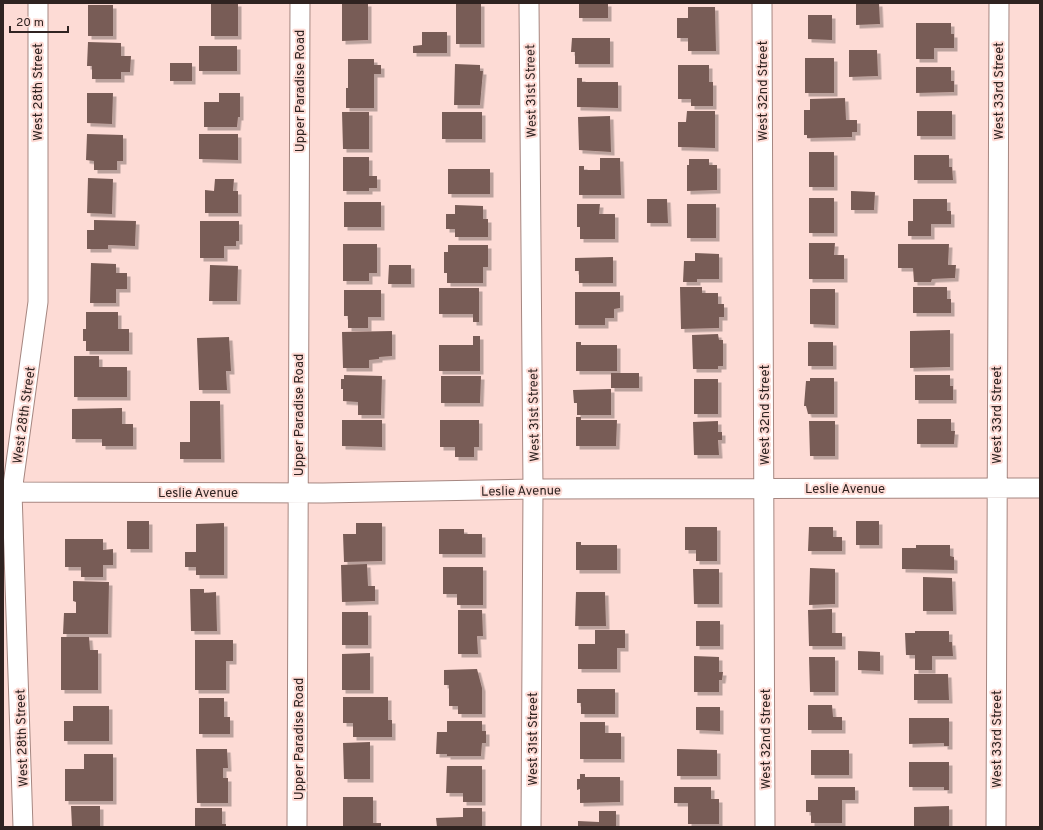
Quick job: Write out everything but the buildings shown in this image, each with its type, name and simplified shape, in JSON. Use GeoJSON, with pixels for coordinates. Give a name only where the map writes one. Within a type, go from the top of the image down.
{"type":"FeatureCollection","features":[{"type":"Feature","properties":{"kind":"street","name":"West 28th Street"},"geometry":{"type":"LineString","coordinates":[[24,827],[8,492],[38,302],[38,3]]}},
{"type":"Feature","properties":{"kind":"street","name":"Upper Paradise Road"},"geometry":{"type":"LineString","coordinates":[[297,827],[300,3]]}},
{"type":"Feature","properties":{"kind":"street","name":"West 31st Street"},"geometry":{"type":"LineString","coordinates":[[529,3],[533,489],[531,827]]}},
{"type":"Feature","properties":{"kind":"street","name":"West 32nd Street"},"geometry":{"type":"LineString","coordinates":[[762,3],[765,488],[764,827]]}},
{"type":"Feature","properties":{"kind":"street","name":"West 33rd Street"},"geometry":{"type":"LineString","coordinates":[[996,827],[996,488],[999,3]]}},
{"type":"Feature","properties":{"kind":"street","name":"Leslie Avenue"},"geometry":{"type":"LineString","coordinates":[[8,492],[1040,488]]}}]}
